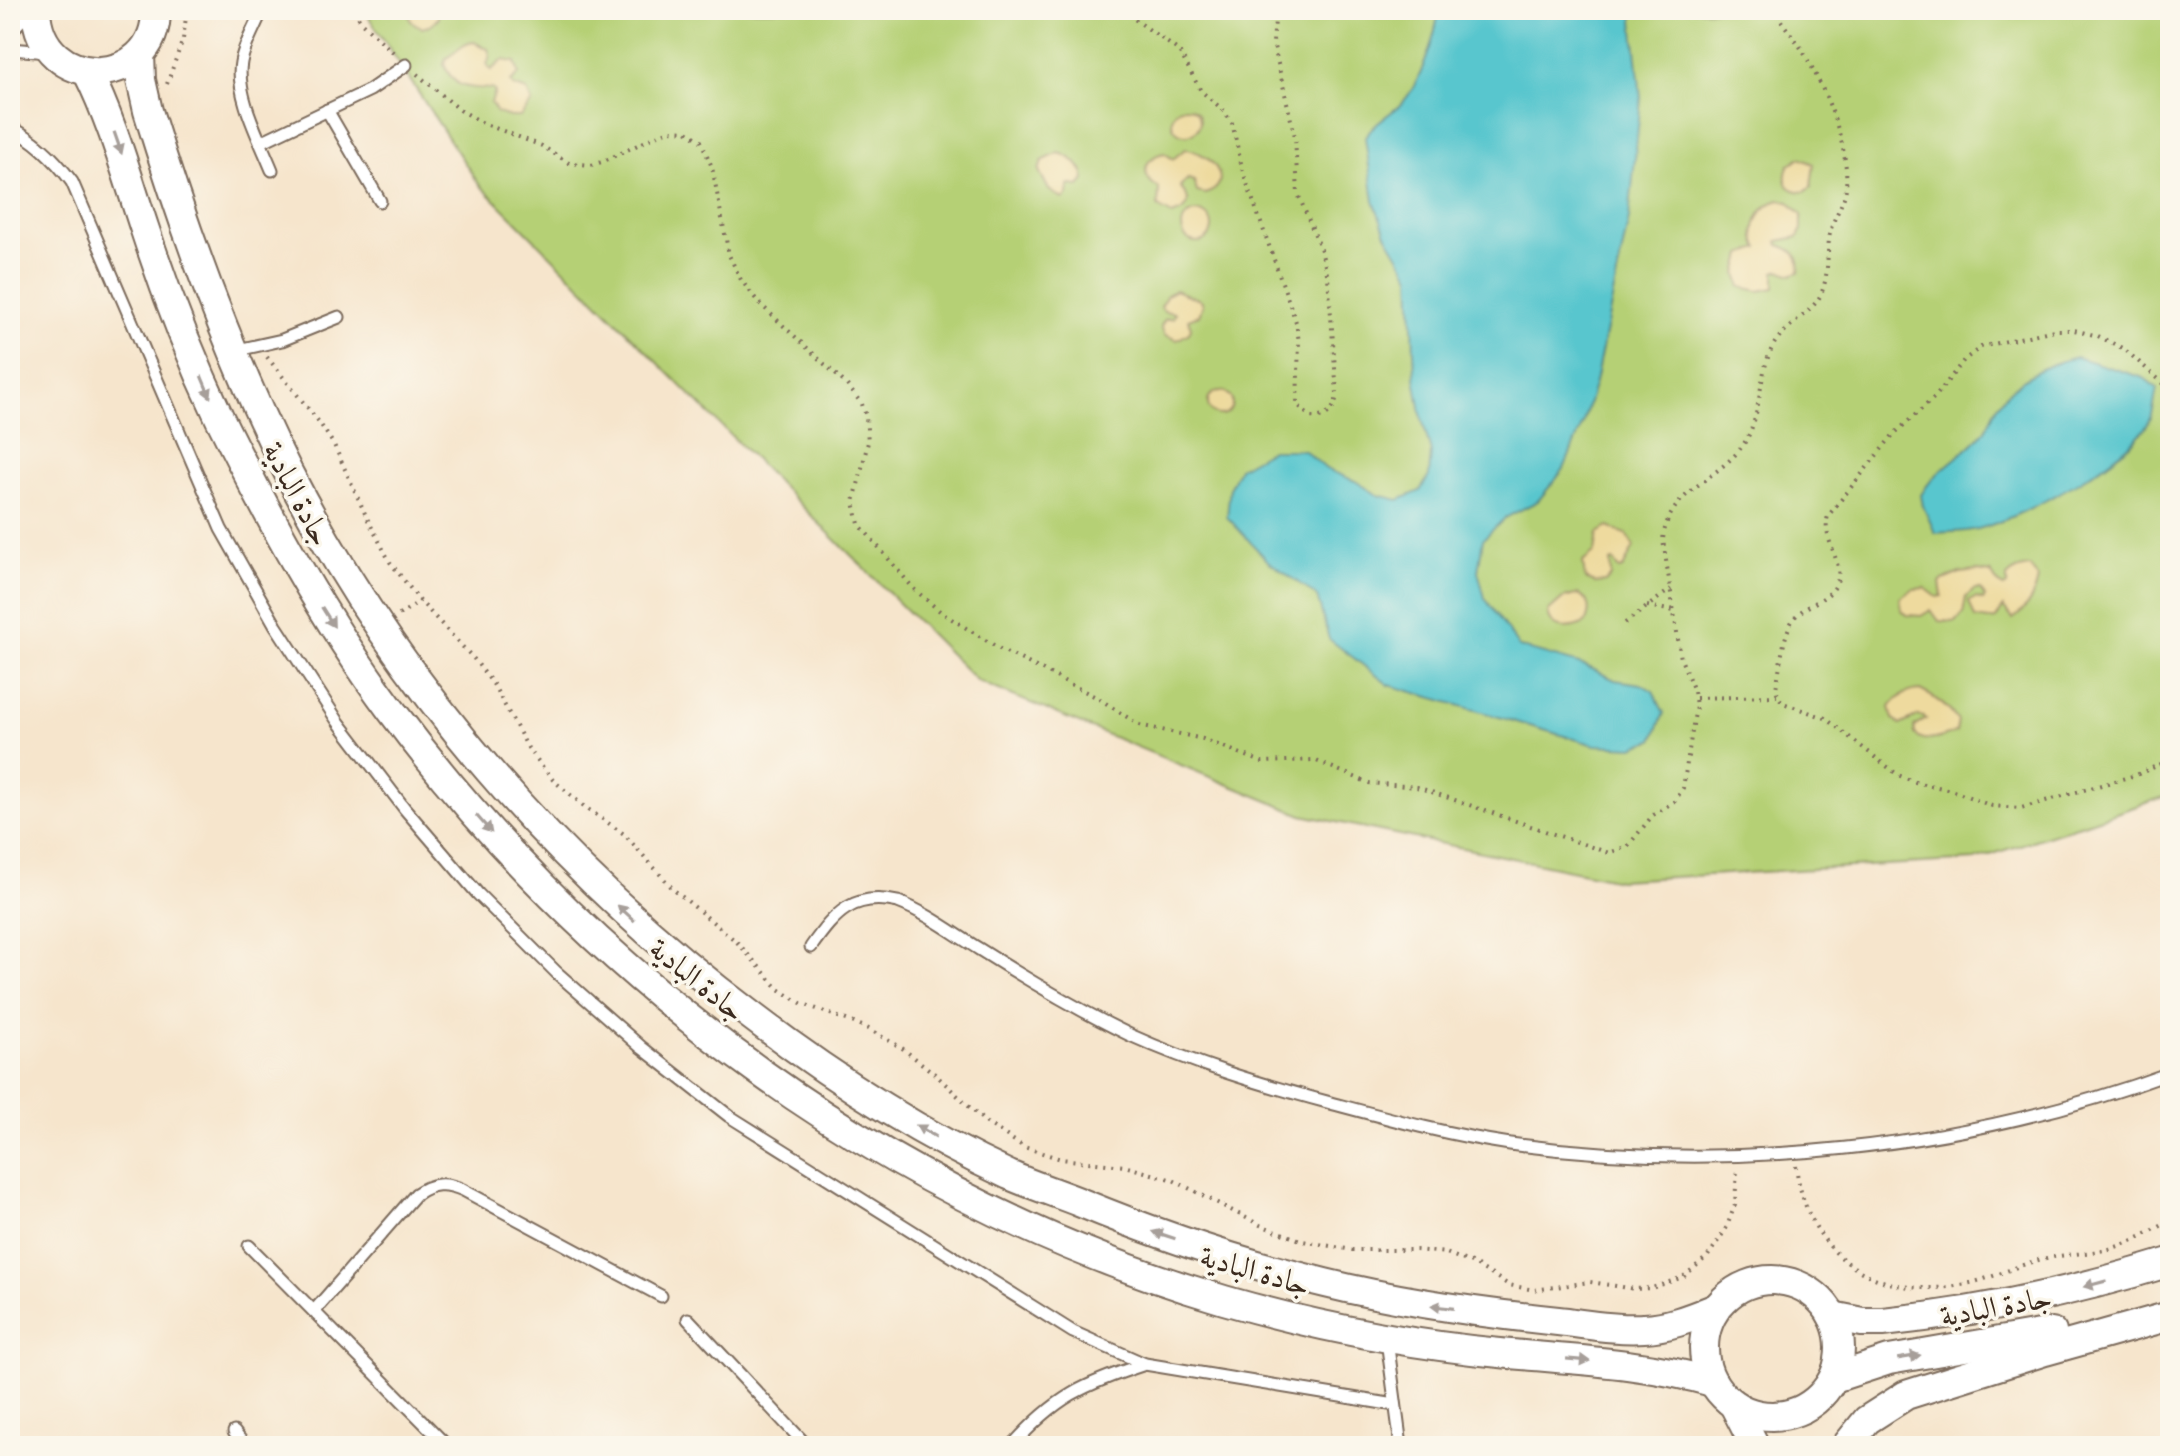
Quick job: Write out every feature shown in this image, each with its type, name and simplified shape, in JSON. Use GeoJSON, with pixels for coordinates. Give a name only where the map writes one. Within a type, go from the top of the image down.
{"type":"FeatureCollection","features":[{"type":"Feature","properties":{"kind":"street"},"geometry":{"type":"LineString","coordinates":[[34,10],[38,28],[53,53],[74,68],[87,71],[116,69],[140,54],[148,43],[158,12]]}},
{"type":"Feature","properties":{"kind":"street","name":"جادة البادية"},"geometry":{"type":"LineString","coordinates":[[140,54],[141,80],[150,119],[188,234],[246,348],[289,475],[333,552],[390,640],[473,751],[565,854],[688,969],[824,1069],[942,1141],[1011,1176],[1143,1229],[1283,1273],[1427,1305],[1631,1329],[1675,1323],[1716,1308]]}},
{"type":"Feature","properties":{"kind":"street","name":"جادة البادية"},"geometry":{"type":"LineString","coordinates":[[87,71],[111,124],[146,232],[200,374],[247,473],[298,568],[381,695],[442,776],[558,904],[644,982],[757,1071],[829,1119],[954,1190],[1058,1240],[1138,1271],[1220,1299],[1304,1322],[1387,1338],[1500,1353],[1650,1366],[1712,1382]]}},
{"type":"Feature","properties":{"kind":"street","name":"جادة البادية"},"geometry":{"type":"LineString","coordinates":[[1832,1316],[1862,1322],[1883,1322],[2012,1304],[2113,1280],[2170,1262]]}},
{"type":"Feature","properties":{"kind":"street"},"geometry":{"type":"LineString","coordinates":[[1734,1405],[1758,1416],[1789,1415],[1816,1401],[1834,1378],[1841,1347],[1832,1316],[1809,1290],[1794,1283],[1759,1281],[1728,1295],[1710,1319],[1704,1357],[1712,1382],[1734,1405],[1755,1446]]}},
{"type":"Feature","properties":{"kind":"street","name":"جادة البادية"},"geometry":{"type":"LineString","coordinates":[[1834,1378],[1889,1360],[2020,1339],[2170,1302]]}},
{"type":"Feature","properties":{"kind":"street"},"geometry":{"type":"LineString","coordinates":[[1846,1446],[1856,1431],[1878,1410],[1923,1388],[2170,1316]]}},
{"type":"Feature","properties":{"kind":"lane"},"geometry":{"type":"LineString","coordinates":[[10,32],[34,10]]}},
{"type":"Feature","properties":{"kind":"lane"},"geometry":{"type":"LineString","coordinates":[[262,10],[242,56],[239,75],[243,96],[272,170]]}},
{"type":"Feature","properties":{"kind":"lane"},"geometry":{"type":"LineString","coordinates":[[10,49],[53,53]]}},
{"type":"Feature","properties":{"kind":"lane"},"geometry":{"type":"LineString","coordinates":[[261,142],[383,83],[406,65]]}},
{"type":"Feature","properties":{"kind":"lane"},"geometry":{"type":"LineString","coordinates":[[327,110],[380,201]]}},
{"type":"Feature","properties":{"kind":"lane"},"geometry":{"type":"LineString","coordinates":[[10,127],[41,146],[72,182],[221,529],[276,626],[337,720],[405,809],[478,894],[569,984],[641,1047],[729,1116],[1046,1316],[1109,1350],[1145,1364],[1395,1405]]}},
{"type":"Feature","properties":{"kind":"lane"},"geometry":{"type":"LineString","coordinates":[[246,348],[294,336],[339,317]]}},
{"type":"Feature","properties":{"kind":"lane"},"geometry":{"type":"LineString","coordinates":[[811,947],[828,922],[848,906],[873,899],[898,902],[910,906],[1035,984],[1131,1035],[1231,1074],[1283,1090],[1429,1128],[1508,1143],[1636,1153],[1794,1153],[1994,1124],[2068,1106],[2170,1073]]}},
{"type":"Feature","properties":{"kind":"lane"},"geometry":{"type":"LineString","coordinates":[[314,1311],[416,1194],[426,1187],[439,1184],[463,1190],[661,1296]]}},
{"type":"Feature","properties":{"kind":"lane"},"geometry":{"type":"LineString","coordinates":[[249,1246],[447,1446]]}},
{"type":"Feature","properties":{"kind":"lane"},"geometry":{"type":"LineString","coordinates":[[688,1319],[805,1446]]}},
{"type":"Feature","properties":{"kind":"lane"},"geometry":{"type":"LineString","coordinates":[[1387,1338],[1401,1446]]}},
{"type":"Feature","properties":{"kind":"lane"},"geometry":{"type":"LineString","coordinates":[[1012,1446],[1033,1422],[1080,1387],[1145,1364]]}},
{"type":"Feature","properties":{"kind":"lane"},"geometry":{"type":"LineString","coordinates":[[234,1432],[245,1446]]}},
{"type":"Feature","properties":{"kind":"path"},"geometry":{"type":"LineString","coordinates":[[166,90],[183,39],[187,10]]}},
{"type":"Feature","properties":{"kind":"path"},"geometry":{"type":"LineString","coordinates":[[354,10],[362,23],[406,65],[460,110],[499,131],[542,146],[569,163],[591,165],[602,162],[669,130],[687,131],[701,141],[710,158],[729,255],[741,280],[759,303],[846,384],[862,404],[868,442],[854,502],[863,532],[914,589],[942,613],[1000,649],[1098,698],[1139,725],[1203,739],[1262,762],[1314,760],[1369,783],[1417,787],[1609,853],[1628,846],[1653,815],[1682,793],[1696,714],[1696,698],[1682,663],[1663,540],[1665,527],[1691,489],[1744,444],[1773,347],[1813,306],[1824,287],[1831,230],[1846,188],[1839,128],[1799,45],[1775,10]]}},
{"type":"Feature","properties":{"kind":"path"},"geometry":{"type":"LineString","coordinates":[[1122,10],[1179,51],[1201,91],[1222,109],[1232,123],[1243,172],[1296,322],[1299,342],[1297,404],[1304,414],[1322,417],[1332,410],[1337,394],[1328,277],[1320,247],[1298,194],[1295,137],[1273,42],[1276,10]]}},
{"type":"Feature","properties":{"kind":"path"},"geometry":{"type":"LineString","coordinates":[[2170,389],[2124,349],[2098,336],[2074,330],[2054,330],[1981,347],[1969,355],[1936,396],[1893,435],[1828,516],[1826,531],[1837,567],[1837,582],[1831,592],[1802,611],[1792,622],[1776,688],[1783,703],[1825,718],[1888,769],[1906,779],[1951,790],[2002,808],[2021,808],[2136,775],[2170,760]]}},
{"type":"Feature","properties":{"kind":"path"},"geometry":{"type":"LineString","coordinates":[[246,348],[276,372],[302,400],[334,445],[390,562],[493,684],[528,748],[553,780],[624,834],[674,890],[737,942],[779,989],[801,1003],[865,1027],[902,1048],[935,1074],[985,1122],[1024,1147],[1061,1159],[1124,1166],[1173,1180],[1260,1225],[1303,1241],[1352,1250],[1446,1253],[1474,1264],[1509,1285],[1534,1290],[1590,1282],[1635,1289],[1652,1288],[1683,1277],[1708,1256],[1731,1217],[1737,1192],[1736,1155]]}},
{"type":"Feature","properties":{"kind":"path"},"geometry":{"type":"LineString","coordinates":[[1625,623],[1671,589]]}},
{"type":"Feature","properties":{"kind":"path"},"geometry":{"type":"LineString","coordinates":[[1647,606],[1674,611]]}},
{"type":"Feature","properties":{"kind":"path"},"geometry":{"type":"LineString","coordinates":[[1696,698],[1778,696]]}},
{"type":"Feature","properties":{"kind":"path"},"geometry":{"type":"LineString","coordinates":[[1794,1153],[1804,1203],[1828,1246],[1857,1269],[1891,1285],[1915,1289],[1940,1288],[1982,1280],[2039,1260],[2122,1245],[2170,1221]]}},
{"type":"Feature","properties":{"kind":"green space"},"geometry":{"type":"Polygon","coordinates":[[[364,10],[1215,10],[1227,18],[1230,10],[2170,10],[2170,795],[1975,860],[1619,880],[1302,815],[977,681],[478,183],[364,10]]]}},
{"type":"Feature","properties":{"kind":"sand"},"geometry":{"type":"Polygon","coordinates":[[[408,10],[438,10],[438,18],[432,25],[422,28],[411,21],[408,10]]]}},
{"type":"Feature","properties":{"kind":"sand"},"geometry":{"type":"Polygon","coordinates":[[[474,42],[488,49],[487,65],[491,70],[503,60],[515,62],[519,74],[511,82],[513,86],[527,91],[532,102],[520,117],[497,113],[491,103],[495,92],[492,89],[458,83],[444,65],[446,58],[474,42]]]}},
{"type":"Feature","properties":{"kind":"sand"},"geometry":{"type":"Polygon","coordinates":[[[1186,107],[1196,111],[1200,121],[1196,131],[1186,135],[1176,131],[1172,121],[1176,111],[1186,107]]]}},
{"type":"Feature","properties":{"kind":"sand"},"geometry":{"type":"Polygon","coordinates":[[[1185,149],[1195,151],[1211,162],[1220,176],[1219,183],[1214,190],[1205,194],[1197,192],[1194,181],[1188,179],[1180,186],[1188,203],[1183,211],[1172,215],[1158,207],[1159,188],[1149,179],[1146,169],[1151,159],[1164,153],[1173,159],[1185,149]]]}},
{"type":"Feature","properties":{"kind":"sand"},"geometry":{"type":"Polygon","coordinates":[[[1059,153],[1076,163],[1085,180],[1080,186],[1069,185],[1068,195],[1063,199],[1049,190],[1039,171],[1042,161],[1059,153]]]}},
{"type":"Feature","properties":{"kind":"sand"},"geometry":{"type":"Polygon","coordinates":[[[1799,158],[1814,164],[1811,187],[1805,192],[1790,188],[1786,181],[1788,166],[1799,158]]]}},
{"type":"Feature","properties":{"kind":"sand"},"geometry":{"type":"Polygon","coordinates":[[[1780,200],[1789,202],[1802,215],[1802,229],[1798,237],[1778,241],[1779,245],[1795,254],[1799,272],[1791,275],[1780,270],[1775,272],[1775,288],[1759,291],[1741,287],[1737,274],[1742,254],[1759,248],[1755,234],[1758,219],[1766,207],[1780,200]]]}},
{"type":"Feature","properties":{"kind":"sand"},"geometry":{"type":"Polygon","coordinates":[[[1197,212],[1208,216],[1212,227],[1208,238],[1197,242],[1186,238],[1182,227],[1186,216],[1197,212]]]}},
{"type":"Feature","properties":{"kind":"sand"},"geometry":{"type":"Polygon","coordinates":[[[1175,290],[1201,300],[1203,304],[1199,315],[1188,319],[1189,333],[1177,340],[1165,335],[1161,326],[1165,319],[1173,318],[1175,313],[1164,311],[1161,307],[1166,296],[1175,290]]]}},
{"type":"Feature","properties":{"kind":"sand"},"geometry":{"type":"Polygon","coordinates":[[[1215,391],[1225,391],[1232,398],[1232,408],[1225,415],[1215,415],[1208,408],[1208,398],[1215,391]]]}},
{"type":"Feature","properties":{"kind":"sand"},"geometry":{"type":"Polygon","coordinates":[[[1608,527],[1626,534],[1634,547],[1623,568],[1619,569],[1613,561],[1610,562],[1611,576],[1606,582],[1595,583],[1585,579],[1583,562],[1595,552],[1598,533],[1608,527]]]}},
{"type":"Feature","properties":{"kind":"sand"},"geometry":{"type":"Polygon","coordinates":[[[2030,567],[2038,579],[2035,591],[2030,602],[2013,619],[2003,607],[1996,619],[1975,618],[1969,602],[1975,598],[1983,600],[1985,597],[1980,590],[1974,590],[1966,597],[1963,614],[1956,622],[1939,621],[1931,610],[1921,616],[1907,615],[1902,610],[1900,598],[1913,589],[1925,588],[1937,597],[1942,596],[1940,582],[1960,573],[1991,573],[2003,587],[2007,586],[2007,577],[2012,573],[2030,567]]]}},
{"type":"Feature","properties":{"kind":"sand"},"geometry":{"type":"Polygon","coordinates":[[[1579,594],[1588,607],[1585,623],[1567,628],[1553,623],[1548,612],[1564,598],[1579,594]]]}},
{"type":"Feature","properties":{"kind":"sand"},"geometry":{"type":"Polygon","coordinates":[[[1920,690],[1941,703],[1954,716],[1958,721],[1956,732],[1924,739],[1915,734],[1914,727],[1926,719],[1924,717],[1918,716],[1900,725],[1893,719],[1890,707],[1893,703],[1904,695],[1920,690]]]}},
{"type":"Feature","properties":{"kind":"water"},"geometry":{"type":"Polygon","coordinates":[[[1439,10],[1632,10],[1641,98],[1629,218],[1595,382],[1583,423],[1564,469],[1538,501],[1505,518],[1483,539],[1478,571],[1485,598],[1519,647],[1586,666],[1615,680],[1641,684],[1653,691],[1664,713],[1653,740],[1633,747],[1595,745],[1389,685],[1329,639],[1317,596],[1268,561],[1227,517],[1230,487],[1239,468],[1271,450],[1304,450],[1326,469],[1378,495],[1399,500],[1420,491],[1429,476],[1431,452],[1415,377],[1411,276],[1386,234],[1374,201],[1365,137],[1402,103],[1415,84],[1431,46],[1439,10]]]}},
{"type":"Feature","properties":{"kind":"water"},"geometry":{"type":"Polygon","coordinates":[[[2076,357],[2144,378],[2157,388],[2151,418],[2140,434],[2100,468],[2021,513],[1978,529],[1935,533],[1921,495],[1927,486],[1983,433],[1998,405],[2013,388],[2043,368],[2076,357]]]}}]}
